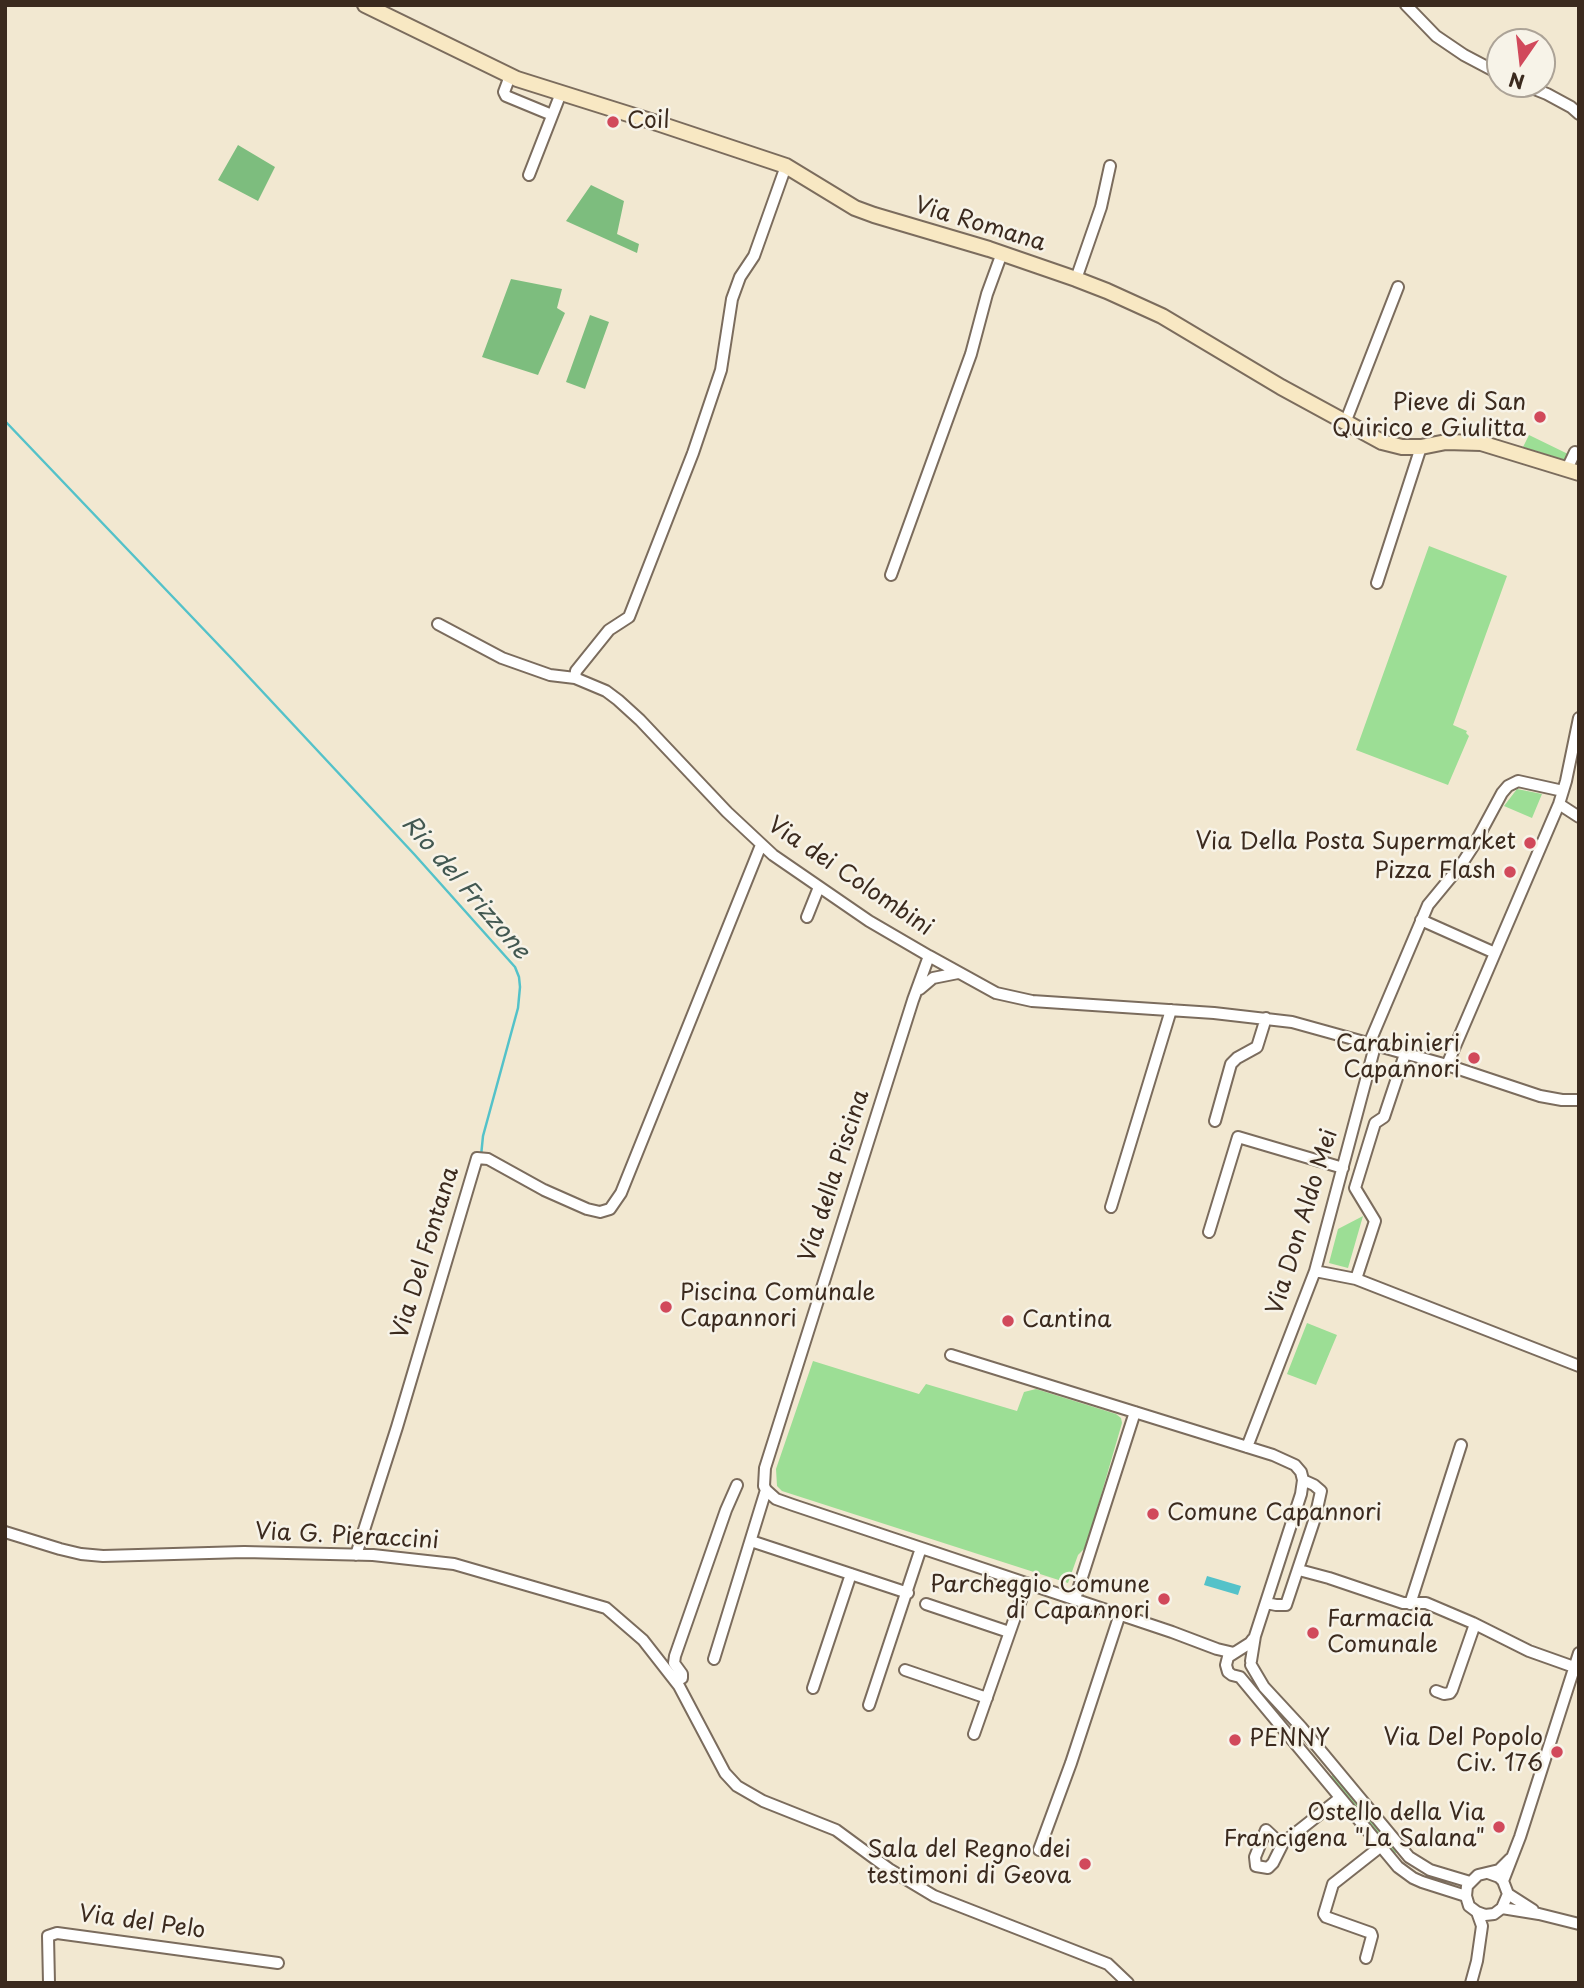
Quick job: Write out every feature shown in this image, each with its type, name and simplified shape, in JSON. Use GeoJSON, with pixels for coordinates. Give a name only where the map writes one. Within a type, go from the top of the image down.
{"type":"FeatureCollection","features":[{"type":"Feature","properties":{"kind":"street","name":"Via Romana"},"geometry":{"type":"LineString","coordinates":[[365,5],[510,76],[786,166],[855,208],[1076,279],[1162,316],[1345,423],[1392,445],[1421,447],[1446,442],[1481,443],[1573,471]]}},
{"type":"Feature","properties":{"kind":"street"},"geometry":{"type":"LineString","coordinates":[[1406,5],[1436,36],[1486,67]]}},
{"type":"Feature","properties":{"kind":"street"},"geometry":{"type":"LineString","coordinates":[[510,76],[504,92],[506,96],[552,115]]}},
{"type":"Feature","properties":{"kind":"street"},"geometry":{"type":"LineString","coordinates":[[529,175],[561,93]]}},
{"type":"Feature","properties":{"kind":"street"},"geometry":{"type":"LineString","coordinates":[[1554,98],[1579,114]]}},
{"type":"Feature","properties":{"kind":"street"},"geometry":{"type":"LineString","coordinates":[[575,678],[576,671],[609,629],[629,617],[639,593],[693,453],[721,370],[732,299],[740,277],[754,256],[786,166]]}},
{"type":"Feature","properties":{"kind":"street"},"geometry":{"type":"LineString","coordinates":[[1076,279],[1101,207],[1110,166]]}},
{"type":"Feature","properties":{"kind":"street"},"geometry":{"type":"LineString","coordinates":[[891,575],[971,354],[987,294],[1002,254]]}},
{"type":"Feature","properties":{"kind":"street"},"geometry":{"type":"LineString","coordinates":[[1345,423],[1398,287]]}},
{"type":"Feature","properties":{"kind":"street"},"geometry":{"type":"LineString","coordinates":[[1377,583],[1421,447]]}},
{"type":"Feature","properties":{"kind":"street"},"geometry":{"type":"LineString","coordinates":[[1573,471],[1575,452]]}},
{"type":"Feature","properties":{"kind":"street","name":"Via dei Colombini"},"geometry":{"type":"LineString","coordinates":[[438,624],[502,658],[550,675],[575,678],[606,691],[761,845],[869,921],[996,992],[1032,1001],[1171,1010],[1292,1022],[1447,1065],[1540,1096],[1579,1100]]}},
{"type":"Feature","properties":{"kind":"street"},"geometry":{"type":"LineString","coordinates":[[1447,1065],[1559,804],[1579,718]]}},
{"type":"Feature","properties":{"kind":"street","name":"Via Don Aldo Mei"},"geometry":{"type":"LineString","coordinates":[[1247,1447],[1315,1271],[1372,1045],[1421,920],[1436,894],[1468,855],[1508,786],[1518,780],[1563,791]]}},
{"type":"Feature","properties":{"kind":"street"},"geometry":{"type":"LineString","coordinates":[[1559,804],[1579,817]]}},
{"type":"Feature","properties":{"kind":"street","name":"Via Del Fontana"},"geometry":{"type":"LineString","coordinates":[[356,1555],[397,1427],[473,1169],[481,1158],[587,1209],[600,1212],[610,1209],[621,1193],[761,845]]}},
{"type":"Feature","properties":{"kind":"street"},"geometry":{"type":"LineString","coordinates":[[807,916],[819,887]]}},
{"type":"Feature","properties":{"kind":"street"},"geometry":{"type":"LineString","coordinates":[[1421,920],[1495,953]]}},
{"type":"Feature","properties":{"kind":"street","name":"Via della Piscina"},"geometry":{"type":"LineString","coordinates":[[714,1659],[766,1490],[765,1468],[929,956]]}},
{"type":"Feature","properties":{"kind":"street"},"geometry":{"type":"LineString","coordinates":[[913,1000],[922,986],[933,978],[959,972]]}},
{"type":"Feature","properties":{"kind":"street"},"geometry":{"type":"LineString","coordinates":[[1111,1207],[1171,1010]]}},
{"type":"Feature","properties":{"kind":"street"},"geometry":{"type":"LineString","coordinates":[[1215,1121],[1231,1064],[1257,1047],[1266,1018]]}},
{"type":"Feature","properties":{"kind":"street"},"geometry":{"type":"LineString","coordinates":[[1356,1279],[1375,1221],[1355,1188],[1375,1123],[1384,1118],[1405,1054]]}},
{"type":"Feature","properties":{"kind":"street"},"geometry":{"type":"LineString","coordinates":[[1209,1233],[1238,1137],[1343,1168]]}},
{"type":"Feature","properties":{"kind":"street"},"geometry":{"type":"LineString","coordinates":[[1315,1271],[1356,1279],[1579,1366]]}},
{"type":"Feature","properties":{"kind":"street"},"geometry":{"type":"LineString","coordinates":[[951,1355],[1279,1457],[1295,1465],[1303,1480],[1301,1493],[1255,1636],[1248,1673],[1240,1677]]}},
{"type":"Feature","properties":{"kind":"street"},"geometry":{"type":"LineString","coordinates":[[1075,1599],[1135,1412]]}},
{"type":"Feature","properties":{"kind":"street"},"geometry":{"type":"LineString","coordinates":[[1410,1604],[1461,1445]]}},
{"type":"Feature","properties":{"kind":"street"},"geometry":{"type":"LineString","coordinates":[[1266,1602],[1286,1605],[1299,1570],[1321,1497],[1321,1491],[1303,1480]]}},
{"type":"Feature","properties":{"kind":"street"},"geometry":{"type":"LineString","coordinates":[[676,1681],[682,1678],[682,1674],[674,1663],[675,1656],[737,1485]]}},
{"type":"Feature","properties":{"kind":"street"},"geometry":{"type":"LineString","coordinates":[[766,1490],[776,1499],[1224,1651],[1246,1654],[1264,1687],[1301,1727],[1409,1857],[1430,1870],[1470,1882]]}},
{"type":"Feature","properties":{"kind":"street","name":"Via G. Pieraccini"},"geometry":{"type":"LineString","coordinates":[[5,1532],[60,1549],[103,1556],[244,1552],[356,1555],[454,1564],[606,1608],[643,1640],[676,1681],[724,1773],[737,1786],[762,1801],[836,1830],[889,1869],[934,1896],[1108,1964],[1128,1983]]}},
{"type":"Feature","properties":{"kind":"street"},"geometry":{"type":"LineString","coordinates":[[751,1541],[908,1593]]}},
{"type":"Feature","properties":{"kind":"street"},"geometry":{"type":"LineString","coordinates":[[869,1705],[922,1548]]}},
{"type":"Feature","properties":{"kind":"street"},"geometry":{"type":"LineString","coordinates":[[1299,1570],[1410,1604],[1426,1603],[1529,1651],[1574,1667]]}},
{"type":"Feature","properties":{"kind":"street"},"geometry":{"type":"LineString","coordinates":[[813,1688],[851,1574]]}},
{"type":"Feature","properties":{"kind":"street"},"geometry":{"type":"LineString","coordinates":[[974,1734],[1027,1583]]}},
{"type":"Feature","properties":{"kind":"street"},"geometry":{"type":"LineString","coordinates":[[926,1604],[1009,1632]]}},
{"type":"Feature","properties":{"kind":"street"},"geometry":{"type":"LineString","coordinates":[[1039,1850],[1120,1614]]}},
{"type":"Feature","properties":{"kind":"street"},"geometry":{"type":"LineString","coordinates":[[1436,1692],[1444,1694],[1452,1690],[1475,1624]]}},
{"type":"Feature","properties":{"kind":"street"},"geometry":{"type":"LineString","coordinates":[[1226,1665],[1228,1657],[1250,1643],[1255,1636]]}},
{"type":"Feature","properties":{"kind":"street"},"geometry":{"type":"LineString","coordinates":[[1206,1645],[1226,1665],[1228,1672],[1240,1677],[1398,1867],[1422,1882],[1466,1896]]}},
{"type":"Feature","properties":{"kind":"street"},"geometry":{"type":"LineString","coordinates":[[1503,1881],[1579,1653]]}},
{"type":"Feature","properties":{"kind":"street"},"geometry":{"type":"LineString","coordinates":[[905,1670],[987,1698]]}},
{"type":"Feature","properties":{"kind":"street"},"geometry":{"type":"LineString","coordinates":[[1282,1845],[1340,1798]]}},
{"type":"Feature","properties":{"kind":"street"},"geometry":{"type":"LineString","coordinates":[[1366,1958],[1371,1933],[1324,1914],[1333,1884],[1380,1847]]}},
{"type":"Feature","properties":{"kind":"street"},"geometry":{"type":"LineString","coordinates":[[1398,1867],[1409,1857]]}},
{"type":"Feature","properties":{"kind":"street"},"geometry":{"type":"LineString","coordinates":[[1471,1983],[1482,1926],[1466,1896],[1470,1882],[1478,1875],[1499,1870],[1512,1857]]}},
{"type":"Feature","properties":{"kind":"street"},"geometry":{"type":"LineString","coordinates":[[1488,1873],[1503,1881],[1508,1894],[1539,1914]]}},
{"type":"Feature","properties":{"kind":"street"},"geometry":{"type":"LineString","coordinates":[[1477,1913],[1490,1915],[1502,1908],[1508,1894]]}},
{"type":"Feature","properties":{"kind":"street"},"geometry":{"type":"LineString","coordinates":[[1502,1908],[1579,1924]]}},
{"type":"Feature","properties":{"kind":"street"},"geometry":{"type":"LineString","coordinates":[[1477,1961],[1485,1944],[1490,1915]]}},
{"type":"Feature","properties":{"kind":"street","name":"Via del Pelo"},"geometry":{"type":"LineString","coordinates":[[49,1983],[48,1936],[57,1933],[278,1963]]}},
{"type":"Feature","properties":{"kind":"green space"},"geometry":{"type":"Polygon","coordinates":[[[238,145],[275,167],[258,201],[218,180],[238,145]]]}},
{"type":"Feature","properties":{"kind":"green space"},"geometry":{"type":"Polygon","coordinates":[[[591,185],[624,201],[617,234],[639,244],[637,253],[566,221],[591,185]]]}},
{"type":"Feature","properties":{"kind":"green space"},"geometry":{"type":"Polygon","coordinates":[[[511,279],[562,289],[557,308],[565,313],[538,375],[482,357],[511,279]]]}},
{"type":"Feature","properties":{"kind":"green space"},"geometry":{"type":"Polygon","coordinates":[[[590,315],[609,322],[585,389],[566,382],[590,315]]]}},
{"type":"Feature","properties":{"kind":"green space"},"geometry":{"type":"Polygon","coordinates":[[[1529,435],[1568,454],[1565,460],[1523,447],[1529,435]]]}},
{"type":"Feature","properties":{"kind":"green space"},"geometry":{"type":"Polygon","coordinates":[[[1429,546],[1507,576],[1453,725],[1467,731],[1469,736],[1448,785],[1356,750],[1429,546]]]}},
{"type":"Feature","properties":{"kind":"green space"},"geometry":{"type":"Polygon","coordinates":[[[1517,789],[1542,794],[1532,818],[1504,806],[1517,789]]]}},
{"type":"Feature","properties":{"kind":"green space"},"geometry":{"type":"Polygon","coordinates":[[[1363,1216],[1348,1268],[1329,1263],[1338,1229],[1363,1216]]]}},
{"type":"Feature","properties":{"kind":"green space"},"geometry":{"type":"Polygon","coordinates":[[[1307,1323],[1337,1335],[1316,1385],[1287,1374],[1307,1323]]]}},
{"type":"Feature","properties":{"kind":"green space"},"geometry":{"type":"Polygon","coordinates":[[[813,1361],[919,1394],[926,1384],[1017,1411],[1024,1392],[1036,1389],[1116,1414],[1121,1418],[1122,1423],[1086,1547],[1078,1555],[1068,1583],[782,1491],[777,1486],[776,1469],[813,1361]]]}},
{"type":"Feature","properties":{"kind":"green space"},"geometry":{"type":"Polygon","coordinates":[[[1333,1775],[1397,1852],[1394,1854],[1330,1777],[1333,1775]]]}},
{"type":"Feature","properties":{"kind":"water"},"geometry":{"type":"Polygon","coordinates":[[[1207,1576],[1241,1586],[1238,1595],[1204,1585],[1207,1576]]]}},
{"type":"Feature","properties":{"kind":"waterway","name":"Rio del Frizzone"},"geometry":{"type":"LineString","coordinates":[[5,421],[232,659],[515,967],[520,987],[518,1008],[483,1136],[481,1156]]}},
{"type":"Feature","properties":{"kind":"place","name":"Coil"},"geometry":{"type":"Point","coordinates":[613,122]}},
{"type":"Feature","properties":{"kind":"place","name":"Pieve di San Quirico e Giulitta"},"geometry":{"type":"Point","coordinates":[1540,417]}},
{"type":"Feature","properties":{"kind":"place","name":"Via Della Posta Supermarket"},"geometry":{"type":"Point","coordinates":[1530,843]}},
{"type":"Feature","properties":{"kind":"place","name":"Pizza Flash"},"geometry":{"type":"Point","coordinates":[1510,872]}},
{"type":"Feature","properties":{"kind":"place","name":"Carabinieri Capannori"},"geometry":{"type":"Point","coordinates":[1474,1058]}},
{"type":"Feature","properties":{"kind":"place","name":"Piscina Comunale Capannori"},"geometry":{"type":"Point","coordinates":[666,1307]}},
{"type":"Feature","properties":{"kind":"place","name":"Cantina"},"geometry":{"type":"Point","coordinates":[1008,1321]}},
{"type":"Feature","properties":{"kind":"place","name":"Comune Capannori"},"geometry":{"type":"Point","coordinates":[1153,1514]}},
{"type":"Feature","properties":{"kind":"place","name":"Parcheggio Comune di Capannori"},"geometry":{"type":"Point","coordinates":[1164,1599]}},
{"type":"Feature","properties":{"kind":"place","name":"Farmacia Comunale"},"geometry":{"type":"Point","coordinates":[1313,1633]}},
{"type":"Feature","properties":{"kind":"place","name":"PENNY"},"geometry":{"type":"Point","coordinates":[1235,1740]}},
{"type":"Feature","properties":{"kind":"place","name":"Via Del Popolo Civ. 176"},"geometry":{"type":"Point","coordinates":[1557,1752]}},
{"type":"Feature","properties":{"kind":"place","name":"Ostello della Via Francigena \"La Salana\""},"geometry":{"type":"Point","coordinates":[1499,1827]}},
{"type":"Feature","properties":{"kind":"place","name":"Sala del Regno dei testimoni di Geova"},"geometry":{"type":"Point","coordinates":[1085,1864]}}]}
